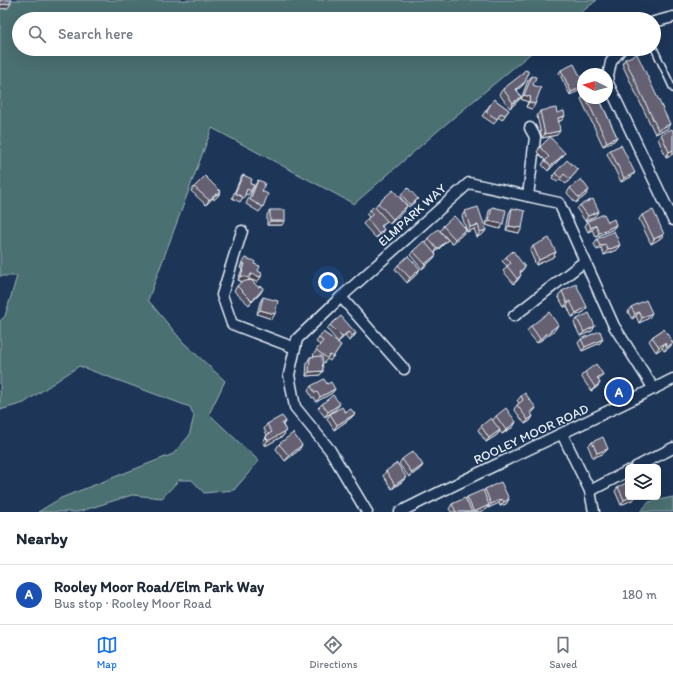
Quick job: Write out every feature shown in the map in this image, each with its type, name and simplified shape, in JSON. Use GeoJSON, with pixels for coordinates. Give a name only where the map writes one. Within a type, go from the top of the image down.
{"type":"FeatureCollection","features":[{"type":"Feature","properties":{"kind":"street"},"geometry":{"type":"LineString","coordinates":[[661,20],[673,17]]}},
{"type":"Feature","properties":{"kind":"street"},"geometry":{"type":"LineString","coordinates":[[616,56],[611,62],[608,81],[673,220]]}},
{"type":"Feature","properties":{"kind":"street"},"geometry":{"type":"LineString","coordinates":[[528,196],[535,137],[530,128]]}},
{"type":"Feature","properties":{"kind":"street","name":"ELMPARK WAY"},"geometry":{"type":"LineString","coordinates":[[367,512],[330,450],[295,407],[289,375],[297,339],[341,297],[469,183],[559,203],[614,326],[654,389]]}},
{"type":"Feature","properties":{"kind":"street"},"geometry":{"type":"LineString","coordinates":[[242,231],[222,295],[232,324],[295,348]]}},
{"type":"Feature","properties":{"kind":"street"},"geometry":{"type":"LineString","coordinates":[[514,316],[585,261]]}},
{"type":"Feature","properties":{"kind":"street"},"geometry":{"type":"LineString","coordinates":[[341,297],[404,369]]}},
{"type":"Feature","properties":{"kind":"street","name":"ROOLEY MOOR ROAD"},"geometry":{"type":"LineString","coordinates":[[400,512],[673,379]]}},
{"type":"Feature","properties":{"kind":"street"},"geometry":{"type":"LineString","coordinates":[[562,434],[590,491],[594,512]]}},
{"type":"Feature","properties":{"kind":"street"},"geometry":{"type":"LineString","coordinates":[[642,464],[673,448]]}},
{"type":"Feature","properties":{"kind":"street"},"geometry":{"type":"LineString","coordinates":[[590,491],[625,473]]}},
{"type":"Feature","properties":{"kind":"lane"},"geometry":{"type":"LineString","coordinates":[[658,56],[673,89]]}},
{"type":"Feature","properties":{"kind":"green space"},"geometry":{"type":"Polygon","coordinates":[[[0,0],[597,0],[582,12],[12,12],[12,56],[528,56],[440,129],[354,204],[212,128],[148,300],[183,342],[225,381],[209,414],[259,461],[234,490],[204,493],[192,480],[179,480],[162,498],[132,495],[78,512],[38,512],[61,498],[173,454],[189,436],[194,416],[190,407],[79,366],[24,403],[0,410],[0,321],[5,316],[17,276],[0,276],[0,0]]]}},
{"type":"Feature","properties":{"kind":"green space"},"geometry":{"type":"Polygon","coordinates":[[[673,497],[673,512],[640,512],[649,502],[673,497]]]}},
{"type":"Feature","properties":{"kind":"building"},"geometry":{"type":"Polygon","coordinates":[[[0,0],[11,0],[11,3],[0,5],[0,0]]]}},
{"type":"Feature","properties":{"kind":"building"},"geometry":{"type":"Polygon","coordinates":[[[632,56],[638,56],[670,124],[658,130],[625,59],[632,56]]]}},
{"type":"Feature","properties":{"kind":"building"},"geometry":{"type":"Polygon","coordinates":[[[574,64],[577,70],[577,90],[571,92],[561,70],[574,64]]]}},
{"type":"Feature","properties":{"kind":"building"},"geometry":{"type":"Polygon","coordinates":[[[525,70],[528,71],[528,74],[525,82],[516,89],[521,97],[513,103],[503,89],[525,70]]]}},
{"type":"Feature","properties":{"kind":"building"},"geometry":{"type":"Polygon","coordinates":[[[532,76],[536,77],[533,85],[541,88],[535,104],[529,102],[531,97],[524,95],[532,76]]]}},
{"type":"Feature","properties":{"kind":"building"},"geometry":{"type":"Polygon","coordinates":[[[494,99],[509,110],[505,115],[501,113],[497,119],[486,112],[494,99]]]}},
{"type":"Feature","properties":{"kind":"building"},"geometry":{"type":"Polygon","coordinates":[[[589,104],[602,104],[617,137],[607,142],[589,104]]]}},
{"type":"Feature","properties":{"kind":"building"},"geometry":{"type":"Polygon","coordinates":[[[556,108],[557,113],[564,111],[565,116],[558,118],[560,131],[545,134],[540,111],[556,108]]]}},
{"type":"Feature","properties":{"kind":"building"},"geometry":{"type":"Polygon","coordinates":[[[672,129],[673,150],[669,152],[661,134],[672,129]]]}},
{"type":"Feature","properties":{"kind":"building"},"geometry":{"type":"Polygon","coordinates":[[[550,137],[565,153],[551,166],[545,161],[549,157],[540,147],[550,137]]]}},
{"type":"Feature","properties":{"kind":"building"},"geometry":{"type":"Polygon","coordinates":[[[621,145],[635,173],[624,178],[610,150],[621,145]]]}},
{"type":"Feature","properties":{"kind":"building"},"geometry":{"type":"Polygon","coordinates":[[[567,160],[578,170],[570,179],[564,174],[561,178],[555,173],[567,160]]]}},
{"type":"Feature","properties":{"kind":"building"},"geometry":{"type":"Polygon","coordinates":[[[243,175],[252,179],[250,184],[254,185],[251,191],[247,189],[244,198],[235,193],[243,175]]]}},
{"type":"Feature","properties":{"kind":"building"},"geometry":{"type":"Polygon","coordinates":[[[205,176],[221,192],[209,200],[194,187],[205,176]]]}},
{"type":"Feature","properties":{"kind":"building"},"geometry":{"type":"Polygon","coordinates":[[[581,179],[589,190],[579,198],[570,188],[581,179]]]}},
{"type":"Feature","properties":{"kind":"building"},"geometry":{"type":"Polygon","coordinates":[[[258,180],[265,183],[262,191],[268,194],[263,207],[250,200],[258,180]]]}},
{"type":"Feature","properties":{"kind":"building"},"geometry":{"type":"Polygon","coordinates":[[[408,188],[418,199],[410,205],[401,194],[408,188]]]}},
{"type":"Feature","properties":{"kind":"building"},"geometry":{"type":"Polygon","coordinates":[[[393,190],[407,206],[393,219],[378,203],[393,190]]]}},
{"type":"Feature","properties":{"kind":"building"},"geometry":{"type":"Polygon","coordinates":[[[593,199],[599,211],[588,216],[580,205],[593,199]]]}},
{"type":"Feature","properties":{"kind":"building"},"geometry":{"type":"Polygon","coordinates":[[[374,206],[387,221],[381,226],[384,229],[379,234],[367,219],[373,214],[370,210],[374,206]]]}},
{"type":"Feature","properties":{"kind":"building"},"geometry":{"type":"Polygon","coordinates":[[[478,207],[486,230],[480,232],[478,225],[470,227],[465,211],[478,207]]]}},
{"type":"Feature","properties":{"kind":"building"},"geometry":{"type":"Polygon","coordinates":[[[492,207],[506,210],[503,224],[489,221],[492,207]]]}},
{"type":"Feature","properties":{"kind":"building"},"geometry":{"type":"Polygon","coordinates":[[[512,208],[525,211],[522,228],[509,226],[512,208]]]}},
{"type":"Feature","properties":{"kind":"building"},"geometry":{"type":"Polygon","coordinates":[[[270,210],[285,210],[285,221],[270,221],[270,210]]]}},
{"type":"Feature","properties":{"kind":"building"},"geometry":{"type":"Polygon","coordinates":[[[653,210],[664,234],[654,239],[642,215],[653,210]]]}},
{"type":"Feature","properties":{"kind":"building"},"geometry":{"type":"Polygon","coordinates":[[[604,214],[608,222],[614,219],[616,225],[599,233],[596,225],[591,228],[588,221],[604,214]]]}},
{"type":"Feature","properties":{"kind":"building"},"geometry":{"type":"Polygon","coordinates":[[[454,216],[466,229],[455,239],[443,226],[454,216]]]}},
{"type":"Feature","properties":{"kind":"building"},"geometry":{"type":"Polygon","coordinates":[[[438,229],[448,240],[437,249],[428,238],[438,229]]]}},
{"type":"Feature","properties":{"kind":"building"},"geometry":{"type":"Polygon","coordinates":[[[614,231],[620,245],[608,250],[605,244],[600,246],[597,239],[614,231]]]}},
{"type":"Feature","properties":{"kind":"building"},"geometry":{"type":"Polygon","coordinates":[[[549,238],[556,252],[539,260],[533,246],[549,238]]]}},
{"type":"Feature","properties":{"kind":"building"},"geometry":{"type":"Polygon","coordinates":[[[424,241],[436,255],[425,264],[413,251],[424,241]]]}},
{"type":"Feature","properties":{"kind":"building"},"geometry":{"type":"Polygon","coordinates":[[[513,251],[525,267],[520,271],[521,275],[517,279],[507,266],[511,263],[506,257],[513,251]]]}},
{"type":"Feature","properties":{"kind":"building"},"geometry":{"type":"Polygon","coordinates":[[[408,256],[420,269],[410,278],[398,265],[408,256]]]}},
{"type":"Feature","properties":{"kind":"building"},"geometry":{"type":"Polygon","coordinates":[[[245,258],[255,261],[254,264],[260,266],[258,271],[262,273],[261,277],[251,274],[249,278],[241,276],[245,264],[243,263],[245,258]]]}},
{"type":"Feature","properties":{"kind":"building"},"geometry":{"type":"Polygon","coordinates":[[[251,280],[258,287],[261,286],[263,288],[252,301],[237,286],[241,282],[251,280]]]}},
{"type":"Feature","properties":{"kind":"building"},"geometry":{"type":"Polygon","coordinates":[[[576,284],[587,307],[576,313],[570,301],[567,303],[562,291],[576,284]]]}},
{"type":"Feature","properties":{"kind":"building"},"geometry":{"type":"Polygon","coordinates":[[[263,297],[278,301],[275,314],[260,310],[263,297]]]}},
{"type":"Feature","properties":{"kind":"building"},"geometry":{"type":"Polygon","coordinates":[[[646,300],[652,313],[642,318],[639,312],[635,314],[631,307],[646,300]]]}},
{"type":"Feature","properties":{"kind":"building"},"geometry":{"type":"Polygon","coordinates":[[[549,312],[558,325],[540,339],[531,326],[549,312]]]}},
{"type":"Feature","properties":{"kind":"building"},"geometry":{"type":"Polygon","coordinates":[[[589,313],[595,326],[584,332],[577,319],[589,313]]]}},
{"type":"Feature","properties":{"kind":"building"},"geometry":{"type":"Polygon","coordinates":[[[341,316],[356,333],[352,336],[348,332],[342,337],[330,325],[341,316]]]}},
{"type":"Feature","properties":{"kind":"building"},"geometry":{"type":"Polygon","coordinates":[[[664,329],[673,343],[667,347],[665,343],[659,347],[652,337],[664,329]]]}},
{"type":"Feature","properties":{"kind":"building"},"geometry":{"type":"Polygon","coordinates":[[[600,331],[603,339],[585,347],[581,339],[600,331]]]}},
{"type":"Feature","properties":{"kind":"building"},"geometry":{"type":"Polygon","coordinates":[[[323,332],[341,345],[333,357],[330,355],[327,358],[316,350],[323,341],[319,338],[323,332]]]}},
{"type":"Feature","properties":{"kind":"building"},"geometry":{"type":"Polygon","coordinates":[[[322,356],[323,371],[309,372],[310,357],[322,356]]]}},
{"type":"Feature","properties":{"kind":"building"},"geometry":{"type":"Polygon","coordinates":[[[596,364],[603,374],[597,378],[600,383],[595,387],[585,372],[596,364]]]}},
{"type":"Feature","properties":{"kind":"building"},"geometry":{"type":"Polygon","coordinates":[[[324,379],[327,384],[331,382],[335,389],[320,397],[317,392],[315,393],[311,386],[324,379]]]}},
{"type":"Feature","properties":{"kind":"building"},"geometry":{"type":"Polygon","coordinates":[[[525,393],[536,408],[530,412],[533,416],[528,420],[517,405],[523,400],[521,396],[525,393]]]}},
{"type":"Feature","properties":{"kind":"building"},"geometry":{"type":"Polygon","coordinates":[[[333,395],[340,404],[328,412],[322,404],[333,395]]]}},
{"type":"Feature","properties":{"kind":"building"},"geometry":{"type":"Polygon","coordinates":[[[342,407],[345,412],[351,409],[355,414],[337,425],[330,414],[342,407]]]}},
{"type":"Feature","properties":{"kind":"building"},"geometry":{"type":"Polygon","coordinates":[[[506,408],[516,422],[506,430],[496,416],[506,408]]]}},
{"type":"Feature","properties":{"kind":"building"},"geometry":{"type":"Polygon","coordinates":[[[282,416],[286,421],[282,424],[286,431],[268,440],[266,438],[267,435],[272,432],[267,424],[282,416]]]}},
{"type":"Feature","properties":{"kind":"building"},"geometry":{"type":"Polygon","coordinates":[[[491,418],[500,430],[489,438],[481,426],[491,418]]]}},
{"type":"Feature","properties":{"kind":"building"},"geometry":{"type":"Polygon","coordinates":[[[293,433],[302,445],[289,456],[279,444],[293,433]]]}},
{"type":"Feature","properties":{"kind":"building"},"geometry":{"type":"Polygon","coordinates":[[[603,437],[608,449],[597,453],[592,442],[603,437]]]}},
{"type":"Feature","properties":{"kind":"building"},"geometry":{"type":"Polygon","coordinates":[[[413,451],[423,465],[412,473],[402,459],[413,451]]]}},
{"type":"Feature","properties":{"kind":"building"},"geometry":{"type":"Polygon","coordinates":[[[397,463],[406,477],[395,485],[386,471],[397,463]]]}},
{"type":"Feature","properties":{"kind":"building"},"geometry":{"type":"Polygon","coordinates":[[[501,482],[509,499],[504,502],[502,499],[491,504],[485,489],[501,482]]]}},
{"type":"Feature","properties":{"kind":"building"},"geometry":{"type":"Polygon","coordinates":[[[625,484],[625,500],[624,500],[618,487],[625,484]]]}},
{"type":"Feature","properties":{"kind":"building"},"geometry":{"type":"Polygon","coordinates":[[[483,490],[489,505],[474,512],[467,497],[483,490]]]}},
{"type":"Feature","properties":{"kind":"building"},"geometry":{"type":"Polygon","coordinates":[[[465,498],[472,512],[456,512],[452,504],[465,498]]]}},
{"type":"Feature","properties":{"kind":"place","name":"Rooley Moor Road/Elm Park Way"},"geometry":{"type":"Point","coordinates":[619,392]}}]}
